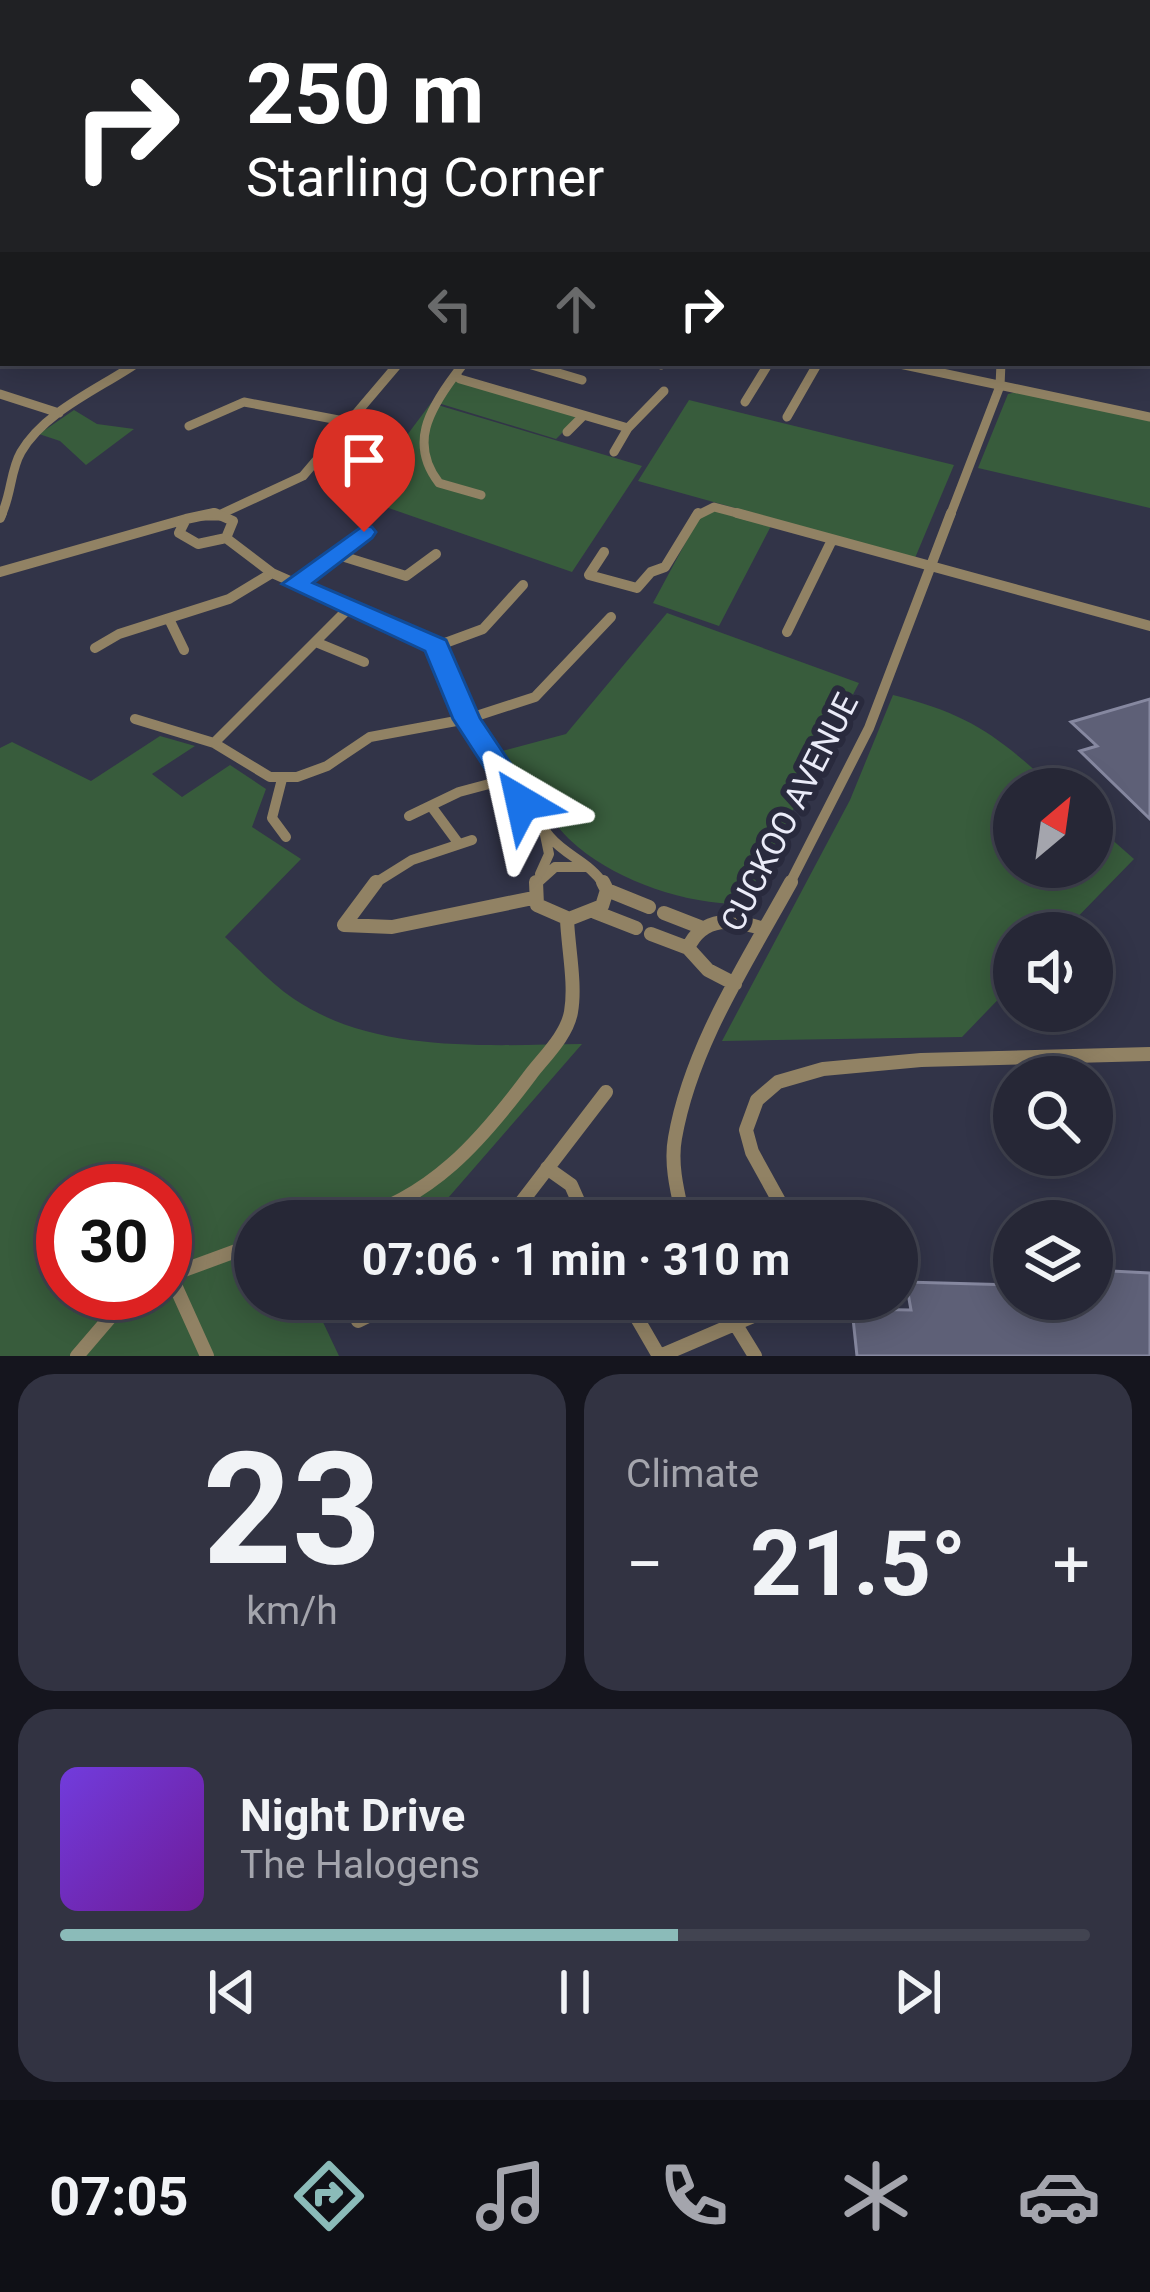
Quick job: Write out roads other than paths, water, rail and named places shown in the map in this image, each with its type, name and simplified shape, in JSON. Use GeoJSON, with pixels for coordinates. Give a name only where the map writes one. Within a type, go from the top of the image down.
{"type":"FeatureCollection","features":[{"type":"Feature","properties":{"kind":"street"},"geometry":{"type":"LineString","coordinates":[[0,518],[13,490],[8,476],[16,449],[59,412],[132,366]]}},
{"type":"Feature","properties":{"kind":"street"},"geometry":{"type":"LineString","coordinates":[[0,572],[254,502],[303,476],[396,366]]}},
{"type":"Feature","properties":{"kind":"street"},"geometry":{"type":"LineString","coordinates":[[462,366],[425,416],[427,464],[439,483],[481,496]]}},
{"type":"Feature","properties":{"kind":"street"},"geometry":{"type":"LineString","coordinates":[[535,366],[582,380]]}},
{"type":"Feature","properties":{"kind":"street"},"geometry":{"type":"LineString","coordinates":[[745,402],[767,366]]}},
{"type":"Feature","properties":{"kind":"street"},"geometry":{"type":"LineString","coordinates":[[787,417],[816,366]]}},
{"type":"Feature","properties":{"kind":"street"},"geometry":{"type":"LineString","coordinates":[[909,366],[1150,417]]}},
{"type":"Feature","properties":{"kind":"street","name":"CUCKOO AVENUE"},"geometry":{"type":"LineString","coordinates":[[680,1200],[674,1140],[695,1067],[838,796],[890,678],[1000,386],[1001,366]]}},
{"type":"Feature","properties":{"kind":"street"},"geometry":{"type":"LineString","coordinates":[[455,375],[628,428]]}},
{"type":"Feature","properties":{"kind":"street"},"geometry":{"type":"LineString","coordinates":[[614,452],[628,428],[664,391]]}},
{"type":"Feature","properties":{"kind":"street"},"geometry":{"type":"LineString","coordinates":[[0,394],[59,412]]}},
{"type":"Feature","properties":{"kind":"street"},"geometry":{"type":"LineString","coordinates":[[189,427],[244,402],[349,422]]}},
{"type":"Feature","properties":{"kind":"street"},"geometry":{"type":"LineString","coordinates":[[567,432],[584,416]]}},
{"type":"Feature","properties":{"kind":"street"},"geometry":{"type":"LineString","coordinates":[[233,521],[254,502]]}},
{"type":"Feature","properties":{"kind":"street"},"geometry":{"type":"LineString","coordinates":[[604,552],[590,575],[637,588],[651,572],[665,567],[699,511],[708,506],[1150,626]]}},
{"type":"Feature","properties":{"kind":"street"},"geometry":{"type":"LineString","coordinates":[[221,514],[233,521]]}},
{"type":"Feature","properties":{"kind":"street"},"geometry":{"type":"LineString","coordinates":[[178,533],[186,520]]}},
{"type":"Feature","properties":{"kind":"street"},"geometry":{"type":"LineString","coordinates":[[212,543],[226,538],[233,521]]}},
{"type":"Feature","properties":{"kind":"street"},"geometry":{"type":"LineString","coordinates":[[146,529],[178,533],[191,543],[237,551],[272,574],[436,646],[467,719],[504,780],[541,827],[597,873],[607,890],[649,907]]}},
{"type":"Feature","properties":{"kind":"street"},"geometry":{"type":"LineString","coordinates":[[295,584],[364,532]]}},
{"type":"Feature","properties":{"kind":"street"},"geometry":{"type":"LineString","coordinates":[[226,538],[237,551]]}},
{"type":"Feature","properties":{"kind":"street"},"geometry":{"type":"LineString","coordinates":[[787,632],[832,540]]}},
{"type":"Feature","properties":{"kind":"street"},"geometry":{"type":"LineString","coordinates":[[335,554],[406,576],[436,554]]}},
{"type":"Feature","properties":{"kind":"street"},"geometry":{"type":"LineString","coordinates":[[95,648],[119,634],[229,599],[272,574]]}},
{"type":"Feature","properties":{"kind":"street"},"geometry":{"type":"LineString","coordinates":[[436,646],[483,628],[524,585]]}},
{"type":"Feature","properties":{"kind":"street"},"geometry":{"type":"LineString","coordinates":[[214,743],[350,608]]}},
{"type":"Feature","properties":{"kind":"street"},"geometry":{"type":"LineString","coordinates":[[135,719],[214,743],[259,773],[282,778],[327,766],[370,737],[467,719],[543,693],[610,617]]}},
{"type":"Feature","properties":{"kind":"street"},"geometry":{"type":"LineString","coordinates":[[169,619],[184,650]]}},
{"type":"Feature","properties":{"kind":"street"},"geometry":{"type":"LineString","coordinates":[[317,643],[364,662]]}},
{"type":"Feature","properties":{"kind":"street"},"geometry":{"type":"LineString","coordinates":[[282,778],[272,818],[286,837]]}},
{"type":"Feature","properties":{"kind":"street"},"geometry":{"type":"LineString","coordinates":[[409,816],[459,792],[504,780]]}},
{"type":"Feature","properties":{"kind":"street"},"geometry":{"type":"LineString","coordinates":[[430,806],[465,842],[383,872],[362,893],[344,925],[392,927],[533,898]]}},
{"type":"Feature","properties":{"kind":"street"},"geometry":{"type":"LineString","coordinates":[[533,898],[549,854],[541,827]]}},
{"type":"Feature","properties":{"kind":"street"},"geometry":{"type":"LineString","coordinates":[[539,876],[558,866],[586,867]]}},
{"type":"Feature","properties":{"kind":"street"},"geometry":{"type":"LineString","coordinates":[[595,912],[607,890]]}},
{"type":"Feature","properties":{"kind":"street"},"geometry":{"type":"LineString","coordinates":[[533,898],[547,913],[567,919],[595,912],[635,928]]}},
{"type":"Feature","properties":{"kind":"street"},"geometry":{"type":"LineString","coordinates":[[664,913],[700,927],[729,921],[764,929]]}},
{"type":"Feature","properties":{"kind":"street"},"geometry":{"type":"LineString","coordinates":[[409,1200],[434,1183],[559,1038],[571,1012],[567,919]]}},
{"type":"Feature","properties":{"kind":"street"},"geometry":{"type":"LineString","coordinates":[[688,948],[700,927]]}},
{"type":"Feature","properties":{"kind":"street"},"geometry":{"type":"LineString","coordinates":[[651,934],[688,948],[703,968],[735,984]]}},
{"type":"Feature","properties":{"kind":"street"},"geometry":{"type":"LineString","coordinates":[[778,1200],[752,1152],[746,1130],[757,1100],[778,1082],[810,1071],[880,1063],[1150,1054]]}},
{"type":"Feature","properties":{"kind":"street"},"geometry":{"type":"LineString","coordinates":[[523,1200],[606,1092]]}},
{"type":"Feature","properties":{"kind":"street"},"geometry":{"type":"LineString","coordinates":[[547,1168],[571,1185],[577,1200]]}},
{"type":"Feature","properties":{"kind":"street"},"geometry":{"type":"LineString","coordinates":[[192,1266],[234,1251]]}},
{"type":"Feature","properties":{"kind":"street"},"geometry":{"type":"LineString","coordinates":[[77,1356],[104,1320]]}},
{"type":"Feature","properties":{"kind":"street"},"geometry":{"type":"LineString","coordinates":[[190,1320],[207,1356]]}},
{"type":"Feature","properties":{"kind":"street"},"geometry":{"type":"LineString","coordinates":[[358,1322],[362,1320]]}},
{"type":"Feature","properties":{"kind":"street"},"geometry":{"type":"LineString","coordinates":[[640,1320],[663,1355],[741,1320]]}},
{"type":"Feature","properties":{"kind":"street"},"geometry":{"type":"LineString","coordinates":[[731,1320],[755,1356]]}}]}
